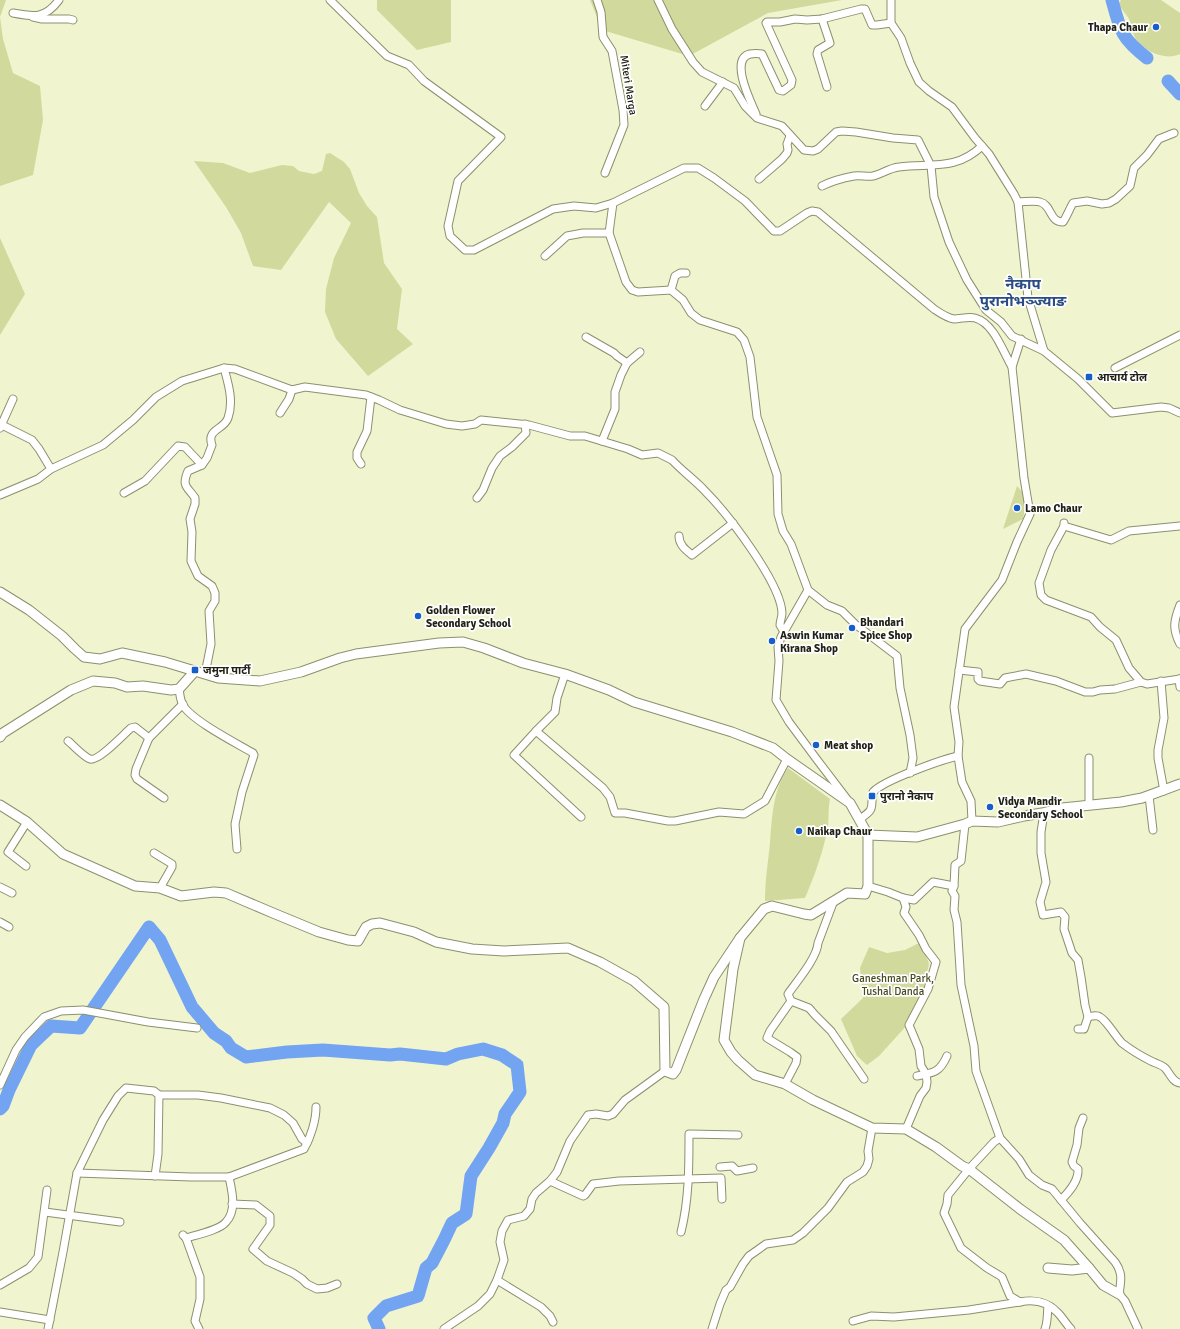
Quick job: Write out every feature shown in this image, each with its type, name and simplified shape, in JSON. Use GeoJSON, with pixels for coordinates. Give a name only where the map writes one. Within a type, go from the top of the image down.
{"type":"FeatureCollection","features":[{"type":"Feature","properties":{"kind":"street"},"geometry":{"type":"LineString","coordinates":[[33,17],[52,10],[59,0]]}},
{"type":"Feature","properties":{"kind":"street"},"geometry":{"type":"LineString","coordinates":[[330,0],[387,56],[409,66],[424,81],[501,137],[458,181],[448,226],[450,236],[465,250],[474,250],[553,209],[574,206],[596,208],[613,203],[684,168],[698,168],[745,201],[774,230],[780,231],[807,213],[812,211],[818,212],[934,309],[954,319],[967,317],[977,318],[996,334],[1012,367],[1024,478],[1030,514],[1002,580],[965,629],[958,670],[954,707],[959,742],[958,756],[962,782],[971,801],[961,861],[955,865],[954,886],[952,891],[955,896],[954,910],[957,922],[961,985],[974,1046],[976,1071],[1000,1138],[1019,1159],[1029,1175],[1042,1185],[1052,1189],[1120,1269],[1122,1279],[1119,1294]]}},
{"type":"Feature","properties":{"kind":"street","name":"Miteri Marga"},"geometry":{"type":"LineString","coordinates":[[597,0],[601,12],[603,37],[612,52],[622,98],[624,124],[605,173]]}},
{"type":"Feature","properties":{"kind":"street"},"geometry":{"type":"LineString","coordinates":[[658,0],[672,29],[693,62],[702,72],[734,88],[745,106],[757,118],[782,126],[804,150],[813,151],[818,149],[836,132],[842,131],[918,141],[931,166],[934,197],[949,242],[967,280],[986,310],[1001,322],[1012,336],[1021,339],[1044,352],[1078,379],[1112,413],[1161,407],[1169,408],[1180,413]]}},
{"type":"Feature","properties":{"kind":"street"},"geometry":{"type":"LineString","coordinates":[[891,0],[892,23],[901,38],[919,82],[952,107],[989,154],[1018,202],[1028,298],[1044,352]]}},
{"type":"Feature","properties":{"kind":"street"},"geometry":{"type":"LineString","coordinates":[[757,118],[747,94],[741,72],[742,59],[745,55],[756,52],[762,54],[779,90],[783,91],[792,85],[792,80],[766,23],[768,21],[780,22],[795,18],[807,20],[865,9],[872,25],[877,26],[892,23]]}},
{"type":"Feature","properties":{"kind":"street"},"geometry":{"type":"LineString","coordinates":[[13,13],[42,19],[73,20]]}},
{"type":"Feature","properties":{"kind":"street"},"geometry":{"type":"LineString","coordinates":[[822,18],[830,43],[818,50],[817,54],[826,87]]}},
{"type":"Feature","properties":{"kind":"street"},"geometry":{"type":"LineString","coordinates":[[706,106],[723,82]]}},
{"type":"Feature","properties":{"kind":"street"},"geometry":{"type":"LineString","coordinates":[[1018,202],[1041,202],[1046,204],[1052,218],[1058,222],[1062,222],[1065,219],[1066,214],[1073,203],[1087,201],[1102,204],[1109,203],[1116,199],[1130,186],[1134,168],[1147,156],[1160,139],[1174,133]]}},
{"type":"Feature","properties":{"kind":"street"},"geometry":{"type":"LineString","coordinates":[[759,178],[787,153],[787,144],[790,136]]}},
{"type":"Feature","properties":{"kind":"street"},"geometry":{"type":"LineString","coordinates":[[822,186],[831,182],[856,176],[873,176],[886,170],[899,167],[931,166],[960,161],[967,158],[982,146]]}},
{"type":"Feature","properties":{"kind":"street"},"geometry":{"type":"LineString","coordinates":[[613,203],[608,233],[626,282],[632,290],[638,292],[671,290],[684,300],[691,313],[700,320],[737,332],[744,340],[750,357],[756,417],[777,475],[778,514],[783,530],[791,544],[808,590],[827,605],[842,611],[855,624],[897,656],[900,688],[910,735],[912,758],[910,773]]}},
{"type":"Feature","properties":{"kind":"street"},"geometry":{"type":"LineString","coordinates":[[545,256],[567,236],[583,233],[608,233]]}},
{"type":"Feature","properties":{"kind":"street"},"geometry":{"type":"LineString","coordinates":[[671,290],[675,276],[680,273],[686,273]]}},
{"type":"Feature","properties":{"kind":"street"},"geometry":{"type":"LineString","coordinates":[[1115,368],[1180,335]]}},
{"type":"Feature","properties":{"kind":"street"},"geometry":{"type":"LineString","coordinates":[[586,337],[614,353],[627,363]]}},
{"type":"Feature","properties":{"kind":"street"},"geometry":{"type":"LineString","coordinates":[[1012,367],[1021,339]]}},
{"type":"Feature","properties":{"kind":"street"},"geometry":{"type":"LineString","coordinates":[[602,441],[613,417],[615,409],[615,392],[627,363],[640,352]]}},
{"type":"Feature","properties":{"kind":"street"},"geometry":{"type":"LineString","coordinates":[[0,495],[38,479],[51,469],[103,445],[133,420],[156,397],[182,381],[224,368],[235,369],[292,390],[305,387],[371,397],[400,410],[446,424],[462,426],[475,424],[481,420],[525,424],[570,436],[585,436],[642,454],[658,453],[665,455],[704,489],[733,523],[754,553],[776,593],[782,613],[780,625],[784,632]]}},
{"type":"Feature","properties":{"kind":"street"},"geometry":{"type":"LineString","coordinates":[[205,674],[211,644],[209,611],[215,601],[215,593],[212,586],[198,576],[191,560],[192,532],[190,519],[196,498],[187,490],[185,477],[188,471],[202,464],[207,458],[212,445],[210,440],[211,434],[216,429],[224,425],[228,418],[230,408],[229,389],[224,368]]}},
{"type":"Feature","properties":{"kind":"street"},"geometry":{"type":"LineString","coordinates":[[280,413],[289,399],[292,390]]}},
{"type":"Feature","properties":{"kind":"street"},"geometry":{"type":"LineString","coordinates":[[361,464],[357,458],[357,452],[367,432],[371,397]]}},
{"type":"Feature","properties":{"kind":"street"},"geometry":{"type":"LineString","coordinates":[[13,399],[1,426],[32,440],[40,449],[51,469]]}},
{"type":"Feature","properties":{"kind":"street"},"geometry":{"type":"LineString","coordinates":[[477,498],[483,490],[492,468],[500,456],[512,447],[526,433],[525,424]]}},
{"type":"Feature","properties":{"kind":"street"},"geometry":{"type":"LineString","coordinates":[[124,493],[145,480],[178,446],[185,447],[202,464]]}},
{"type":"Feature","properties":{"kind":"street"},"geometry":{"type":"LineString","coordinates":[[679,536],[679,541],[692,555],[733,523]]}},
{"type":"Feature","properties":{"kind":"street"},"geometry":{"type":"LineString","coordinates":[[1180,526],[1129,531],[1111,540],[1064,524],[1051,550],[1039,583],[1041,595],[1046,600],[1091,617],[1116,640],[1129,668],[1141,682],[1147,684],[1180,679],[1180,687]]}},
{"type":"Feature","properties":{"kind":"street"},"geometry":{"type":"LineString","coordinates":[[665,1071],[674,1074],[714,976],[740,938],[764,909],[772,906],[811,915],[847,894],[865,894],[868,886],[868,835],[850,803],[789,722],[776,700],[779,661],[778,648],[781,637],[808,590]]}},
{"type":"Feature","properties":{"kind":"street"},"geometry":{"type":"LineString","coordinates":[[0,592],[29,610],[62,636],[84,657],[100,659],[122,653],[165,662],[218,678],[260,681],[301,672],[356,654],[439,643],[463,642],[484,648],[523,663],[565,674],[634,702],[732,732],[773,748],[850,803]]}},
{"type":"Feature","properties":{"kind":"street"},"geometry":{"type":"LineString","coordinates":[[1180,605],[1174,626],[1175,635],[1180,644]]}},
{"type":"Feature","properties":{"kind":"street"},"geometry":{"type":"LineString","coordinates":[[958,670],[978,672],[978,679],[980,681],[1000,684],[1005,678],[1026,674],[1056,681],[1085,692],[1115,689],[1141,682]]}},
{"type":"Feature","properties":{"kind":"street"},"geometry":{"type":"LineString","coordinates":[[0,737],[65,694],[93,681],[127,687],[143,686],[170,690],[179,689],[195,671]]}},
{"type":"Feature","properties":{"kind":"street"},"geometry":{"type":"LineString","coordinates":[[565,674],[557,698],[555,712],[514,755],[581,817]]}},
{"type":"Feature","properties":{"kind":"street"},"geometry":{"type":"LineString","coordinates":[[1161,681],[1164,718],[1158,758],[1164,791]]}},
{"type":"Feature","properties":{"kind":"street"},"geometry":{"type":"LineString","coordinates":[[179,689],[183,704],[194,718],[254,755],[242,792],[235,824],[236,849]]}},
{"type":"Feature","properties":{"kind":"street"},"geometry":{"type":"LineString","coordinates":[[164,798],[137,779],[135,775],[136,769],[149,738],[183,704]]}},
{"type":"Feature","properties":{"kind":"street"},"geometry":{"type":"LineString","coordinates":[[68,741],[90,759],[95,759],[131,728],[135,727],[149,738]]}},
{"type":"Feature","properties":{"kind":"street"},"geometry":{"type":"LineString","coordinates":[[536,731],[603,788],[610,797],[616,814],[625,813],[668,821],[675,821],[719,812],[744,814],[765,801],[787,759]]}},
{"type":"Feature","properties":{"kind":"street"},"geometry":{"type":"LineString","coordinates":[[860,819],[870,812],[873,806],[873,792],[876,788],[900,776],[958,756]]}},
{"type":"Feature","properties":{"kind":"street"},"geometry":{"type":"LineString","coordinates":[[1089,805],[1090,758]]}},
{"type":"Feature","properties":{"kind":"street"},"geometry":{"type":"LineString","coordinates":[[868,835],[917,837],[968,823],[998,822],[1062,808],[1121,802],[1149,796],[1180,784]]}},
{"type":"Feature","properties":{"kind":"street"},"geometry":{"type":"LineString","coordinates":[[1149,796],[1153,830]]}},
{"type":"Feature","properties":{"kind":"street"},"geometry":{"type":"LineString","coordinates":[[0,804],[27,822],[63,854],[135,886],[160,888],[181,896],[226,892],[273,914],[306,927],[348,940],[358,941],[366,927],[372,924],[380,924],[414,932],[436,942],[472,949],[504,951],[568,948],[600,962],[634,981],[664,1007],[665,1071]]}},
{"type":"Feature","properties":{"kind":"street"},"geometry":{"type":"LineString","coordinates":[[1042,813],[1041,852],[1046,882],[1040,902],[1043,915],[1061,912],[1065,917],[1064,929],[1072,954],[1078,960],[1088,1017],[1084,1029],[1078,1029]]}},
{"type":"Feature","properties":{"kind":"street"},"geometry":{"type":"LineString","coordinates":[[26,866],[8,852],[27,822]]}},
{"type":"Feature","properties":{"kind":"street"},"geometry":{"type":"LineString","coordinates":[[154,853],[172,864],[172,867],[160,888]]}},
{"type":"Feature","properties":{"kind":"street"},"geometry":{"type":"LineString","coordinates":[[868,886],[903,898],[914,900],[933,882],[954,886]]}},
{"type":"Feature","properties":{"kind":"street"},"geometry":{"type":"LineString","coordinates":[[0,887],[12,893]]}},
{"type":"Feature","properties":{"kind":"street"},"geometry":{"type":"LineString","coordinates":[[903,898],[906,907],[904,913],[920,935],[926,950],[936,962],[928,989],[909,1025],[919,1049],[922,1069],[926,1074],[926,1088],[920,1096],[906,1129]]}},
{"type":"Feature","properties":{"kind":"street"},"geometry":{"type":"LineString","coordinates":[[833,903],[818,943],[818,948],[805,971],[788,994],[791,1001],[809,1008],[831,1031],[864,1079]]}},
{"type":"Feature","properties":{"kind":"street"},"geometry":{"type":"LineString","coordinates":[[0,922],[9,927]]}},
{"type":"Feature","properties":{"kind":"street"},"geometry":{"type":"LineString","coordinates":[[740,938],[733,969],[724,1040],[738,1060],[755,1075],[785,1084],[813,1100],[872,1128],[906,1129],[936,1147],[1064,1240],[1103,1286],[1119,1294],[1125,1301],[1138,1329]]}},
{"type":"Feature","properties":{"kind":"street"},"geometry":{"type":"LineString","coordinates":[[785,1084],[796,1063],[797,1057],[767,1038],[770,1031],[791,1001]]}},
{"type":"Feature","properties":{"kind":"street"},"geometry":{"type":"LineString","coordinates":[[0,1085],[16,1050],[30,1031],[44,1017],[61,1011],[83,1010],[148,1022],[197,1028]]}},
{"type":"Feature","properties":{"kind":"street"},"geometry":{"type":"LineString","coordinates":[[1088,1017],[1099,1016],[1123,1044],[1166,1069],[1173,1079],[1177,1083],[1180,1083]]}},
{"type":"Feature","properties":{"kind":"street"},"geometry":{"type":"LineString","coordinates":[[917,1076],[941,1068],[947,1056]]}},
{"type":"Feature","properties":{"kind":"street"},"geometry":{"type":"LineString","coordinates":[[444,1329],[478,1306],[490,1294],[504,1260],[500,1242],[502,1231],[508,1220],[524,1216],[530,1209],[532,1199],[536,1193],[550,1181],[557,1172],[570,1141],[588,1115],[596,1114],[608,1116],[613,1114],[625,1100],[665,1071]]}},
{"type":"Feature","properties":{"kind":"street"},"geometry":{"type":"LineString","coordinates":[[48,1329],[77,1173],[103,1120],[118,1096],[126,1088],[154,1091],[159,1095],[213,1097],[270,1108],[284,1115],[293,1123],[302,1139],[307,1143]]}},
{"type":"Feature","properties":{"kind":"street"},"geometry":{"type":"LineString","coordinates":[[155,1176],[158,1154],[159,1095]]}},
{"type":"Feature","properties":{"kind":"street"},"geometry":{"type":"LineString","coordinates":[[77,1173],[229,1177],[304,1149],[316,1115],[316,1107]]}},
{"type":"Feature","properties":{"kind":"street"},"geometry":{"type":"LineString","coordinates":[[1062,1200],[1072,1190],[1078,1174],[1078,1169],[1072,1162],[1077,1145],[1079,1128],[1083,1118]]}},
{"type":"Feature","properties":{"kind":"street"},"geometry":{"type":"LineString","coordinates":[[712,1329],[726,1290],[730,1287],[742,1264],[749,1256],[766,1244],[793,1240],[803,1233],[828,1208],[847,1182],[863,1172],[869,1159],[868,1151],[872,1128]]}},
{"type":"Feature","properties":{"kind":"street"},"geometry":{"type":"LineString","coordinates":[[681,1232],[689,1180],[689,1134],[738,1135]]}},
{"type":"Feature","properties":{"kind":"street"},"geometry":{"type":"LineString","coordinates":[[1000,1138],[994,1142],[968,1169],[948,1195],[944,1213],[961,1248],[987,1268],[1002,1277],[1010,1296],[1020,1302]]}},
{"type":"Feature","properties":{"kind":"street"},"geometry":{"type":"LineString","coordinates":[[722,1199],[720,1164],[732,1166],[736,1171],[753,1168]]}},
{"type":"Feature","properties":{"kind":"street"},"geometry":{"type":"LineString","coordinates":[[199,1329],[195,1321],[200,1300],[200,1277],[184,1236],[214,1229],[226,1223],[230,1214],[233,1196],[229,1177]]}},
{"type":"Feature","properties":{"kind":"street"},"geometry":{"type":"LineString","coordinates":[[550,1181],[583,1196],[593,1184],[619,1181],[721,1178]]}},
{"type":"Feature","properties":{"kind":"street"},"geometry":{"type":"LineString","coordinates":[[0,1285],[29,1268],[38,1257],[47,1190]]}},
{"type":"Feature","properties":{"kind":"street"},"geometry":{"type":"LineString","coordinates":[[232,1204],[256,1205],[270,1216],[270,1225],[253,1249],[267,1261],[293,1272],[307,1284],[318,1289],[327,1288],[338,1284]]}},
{"type":"Feature","properties":{"kind":"street"},"geometry":{"type":"LineString","coordinates":[[45,1212],[120,1222]]}},
{"type":"Feature","properties":{"kind":"street"},"geometry":{"type":"LineString","coordinates":[[1048,1268],[1072,1270],[1089,1268]]}},
{"type":"Feature","properties":{"kind":"street"},"geometry":{"type":"LineString","coordinates":[[497,1280],[541,1307],[550,1316],[553,1322]]}},
{"type":"Feature","properties":{"kind":"street"},"geometry":{"type":"LineString","coordinates":[[853,1321],[871,1316],[894,1317],[969,1310],[1029,1300],[1037,1301],[1058,1312],[1071,1329]]}},
{"type":"Feature","properties":{"kind":"street"},"geometry":{"type":"LineString","coordinates":[[1045,1329],[1048,1321],[1048,1306]]}},
{"type":"Feature","properties":{"kind":"street"},"geometry":{"type":"LineString","coordinates":[[0,1312],[50,1320]]}},
{"type":"Feature","properties":{"kind":"green space"},"geometry":{"type":"Polygon","coordinates":[[[0,0],[6,0],[0,17],[0,0]]]}},
{"type":"Feature","properties":{"kind":"green space"},"geometry":{"type":"Polygon","coordinates":[[[377,0],[451,0],[451,42],[417,50],[377,10],[377,0]]]}},
{"type":"Feature","properties":{"kind":"green space"},"geometry":{"type":"Polygon","coordinates":[[[590,0],[842,0],[768,13],[689,56],[602,30],[590,0]]]}},
{"type":"Feature","properties":{"kind":"green space","name":"Thapa Chaur"},"geometry":{"type":"Polygon","coordinates":[[[1121,0],[1161,0],[1180,13],[1180,54],[1174,56],[1162,56],[1150,51],[1140,44],[1135,37],[1129,19],[1122,10],[1119,3],[1121,0]]]}},
{"type":"Feature","properties":{"kind":"green space"},"geometry":{"type":"Polygon","coordinates":[[[0,17],[3,39],[13,73],[40,86],[43,120],[33,175],[0,186],[0,17]]]}},
{"type":"Feature","properties":{"kind":"green space"},"geometry":{"type":"Polygon","coordinates":[[[330,153],[344,162],[350,169],[359,193],[367,206],[377,217],[384,263],[402,289],[397,329],[413,344],[368,376],[336,339],[325,312],[326,289],[334,258],[351,223],[329,202],[281,270],[253,266],[241,233],[226,207],[194,161],[223,163],[250,173],[282,165],[293,166],[299,171],[314,174],[322,171],[326,154],[330,153]]]}},
{"type":"Feature","properties":{"kind":"green space"},"geometry":{"type":"Polygon","coordinates":[[[0,238],[25,294],[0,335],[0,238]]]}},
{"type":"Feature","properties":{"kind":"green space","name":"Lamo Chaur"},"geometry":{"type":"Polygon","coordinates":[[[1017,486],[1027,497],[1023,519],[1003,529],[1017,486]]]}},
{"type":"Feature","properties":{"kind":"green space","name":"Naikap Chaur"},"geometry":{"type":"Polygon","coordinates":[[[788,768],[830,799],[828,827],[824,845],[805,898],[765,901],[774,804],[779,785],[788,768]]]}},
{"type":"Feature","properties":{"kind":"green space","name":"Ganeshman Park, Tushal Danda"},"geometry":{"type":"Polygon","coordinates":[[[921,942],[929,964],[923,991],[908,1024],[879,1056],[867,1065],[857,1056],[841,1019],[863,998],[860,968],[869,947],[887,953],[905,950],[921,942]]]}},
{"type":"Feature","properties":{"kind":"waterway"},"geometry":{"type":"LineString","coordinates":[[1112,0],[1117,19],[1123,33],[1132,45],[1147,58]]}},
{"type":"Feature","properties":{"kind":"waterway"},"geometry":{"type":"LineString","coordinates":[[1168,81],[1180,94]]}},
{"type":"Feature","properties":{"kind":"waterway"},"geometry":{"type":"LineString","coordinates":[[0,1109],[3,1106],[9,1090],[31,1045],[51,1026],[80,1028],[149,927],[160,940],[192,1007],[214,1033],[226,1041],[231,1048],[246,1057],[287,1052],[323,1050],[390,1055],[400,1054],[446,1059],[458,1054],[483,1049],[502,1055],[517,1065],[520,1092],[505,1114],[503,1123],[471,1176],[466,1214],[452,1223],[432,1263],[426,1268],[418,1296],[386,1306],[374,1318],[379,1329]]}},
{"type":"Feature","properties":{"kind":"place","name":"Thapa Chaur"},"geometry":{"type":"Point","coordinates":[1156,27]}},
{"type":"Feature","properties":{"kind":"place","name":"आचार्य टोल"},"geometry":{"type":"Point","coordinates":[1089,377]}},
{"type":"Feature","properties":{"kind":"place","name":"Lamo Chaur"},"geometry":{"type":"Point","coordinates":[1017,508]}},
{"type":"Feature","properties":{"kind":"place","name":"Golden Flower Secondary School"},"geometry":{"type":"Point","coordinates":[418,616]}},
{"type":"Feature","properties":{"kind":"place","name":"Bhandari Spice Shop"},"geometry":{"type":"Point","coordinates":[852,628]}},
{"type":"Feature","properties":{"kind":"place","name":"Aswin Kumar Kirana Shop"},"geometry":{"type":"Point","coordinates":[772,641]}},
{"type":"Feature","properties":{"kind":"place","name":"जमुना पार्टी"},"geometry":{"type":"Point","coordinates":[195,670]}},
{"type":"Feature","properties":{"kind":"place","name":"Meat shop"},"geometry":{"type":"Point","coordinates":[816,745]}},
{"type":"Feature","properties":{"kind":"place","name":"पुरानो नैकाप"},"geometry":{"type":"Point","coordinates":[872,796]}},
{"type":"Feature","properties":{"kind":"place","name":"Vidya Mandir Secondary School"},"geometry":{"type":"Point","coordinates":[990,807]}},
{"type":"Feature","properties":{"kind":"place","name":"Naikap Chaur"},"geometry":{"type":"Point","coordinates":[799,831]}},
{"type":"Feature","properties":{"kind":"district","name":"नैकाप पुरानोभञ्ज्याङ"},"geometry":{"type":"Point","coordinates":[1023,292]}}]}
